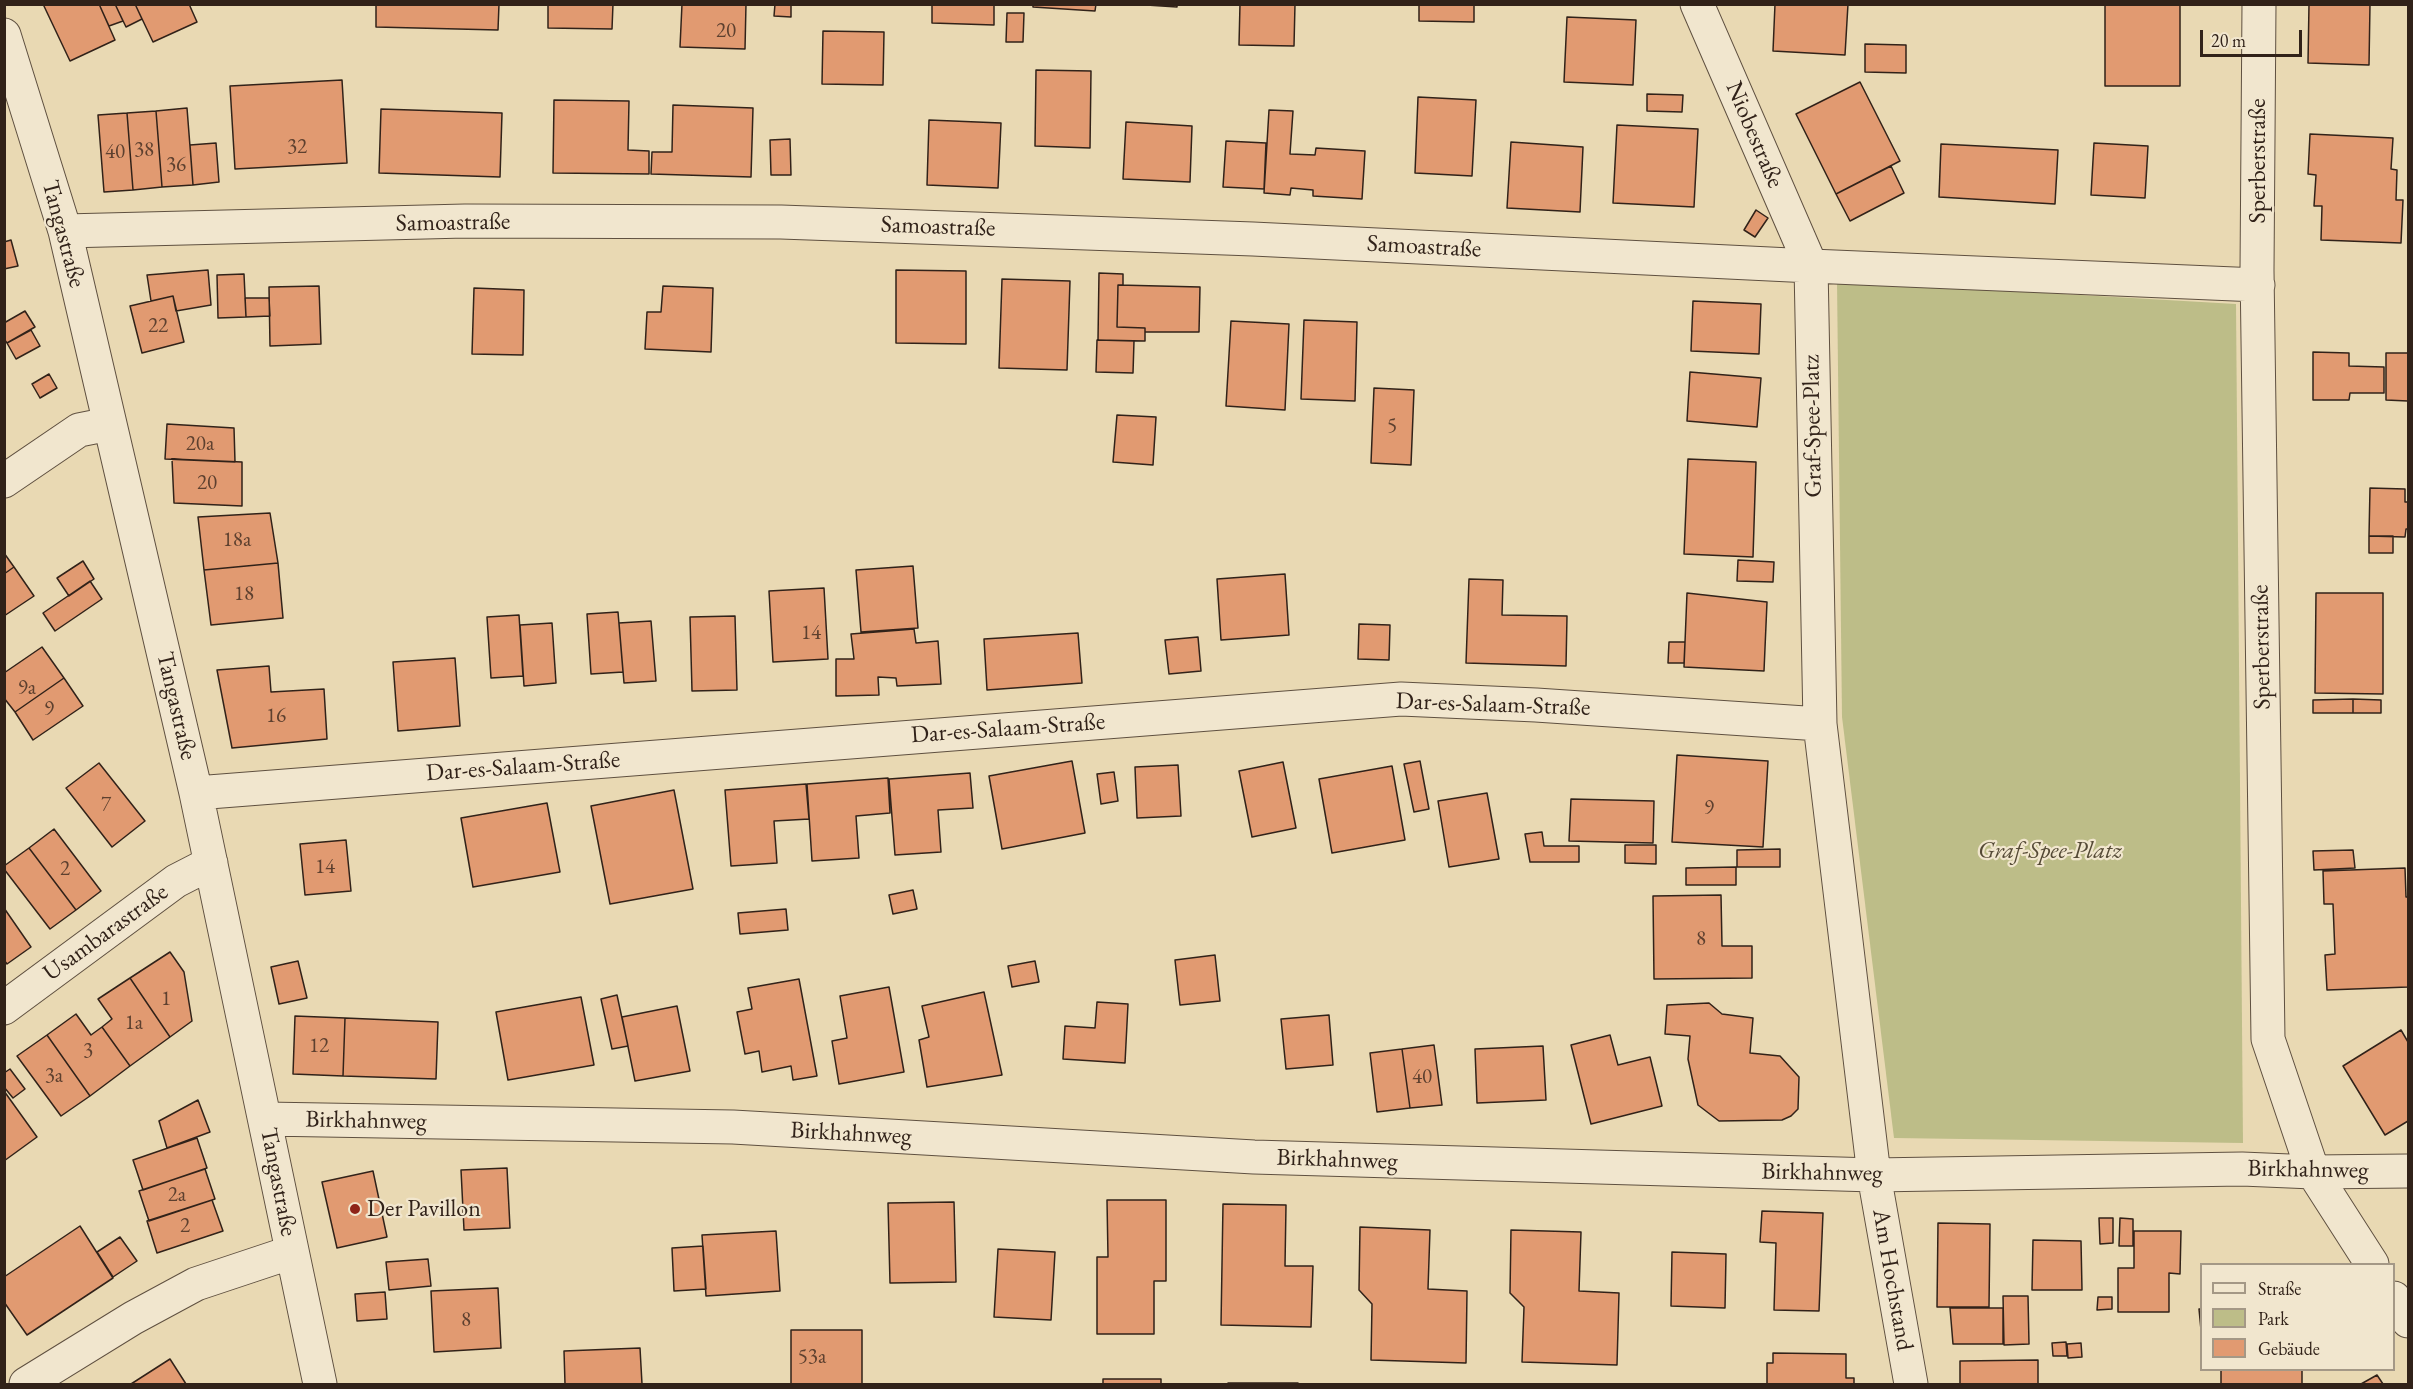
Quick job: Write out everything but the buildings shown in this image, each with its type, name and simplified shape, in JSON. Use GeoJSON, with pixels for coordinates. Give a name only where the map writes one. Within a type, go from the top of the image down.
{"type":"FeatureCollection","features":[{"type":"Feature","properties":{"kind":"street","name":"Niobestraße"},"geometry":{"type":"LineString","coordinates":[[1697,4],[1811,266]]}},
{"type":"Feature","properties":{"kind":"street","name":"Sperberstraße"},"geometry":{"type":"LineString","coordinates":[[2259,4],[2258,285],[2268,1039],[2313,1172],[2371,1263]]}},
{"type":"Feature","properties":{"kind":"street","name":"Tangastraße"},"geometry":{"type":"LineString","coordinates":[[4,35],[65,231],[196,793],[320,1384]]}},
{"type":"Feature","properties":{"kind":"street","name":"Samoastraße"},"geometry":{"type":"LineString","coordinates":[[65,231],[465,221],[780,222],[1253,239],[1811,266]]}},
{"type":"Feature","properties":{"kind":"street"},"geometry":{"type":"LineString","coordinates":[[1811,266],[2258,285]]}},
{"type":"Feature","properties":{"kind":"street","name":"Graf-Spee-Platz"},"geometry":{"type":"LineString","coordinates":[[1811,266],[1820,724],[1874,1174]]}},
{"type":"Feature","properties":{"kind":"street"},"geometry":{"type":"LineString","coordinates":[[4,481],[79,430],[109,424]]}},
{"type":"Feature","properties":{"kind":"street","name":"Dar-es-Salaam-Straße"},"geometry":{"type":"LineString","coordinates":[[196,793],[1401,699],[1536,705],[1820,724]]}},
{"type":"Feature","properties":{"kind":"street","name":"Usambarastraße"},"geometry":{"type":"LineString","coordinates":[[4,1008],[176,881],[211,863]]}},
{"type":"Feature","properties":{"kind":"street","name":"Birkhahnweg"},"geometry":{"type":"LineString","coordinates":[[266,1119],[733,1127],[1254,1157],[1874,1174],[2242,1169],[2313,1172],[2409,1171]]}},
{"type":"Feature","properties":{"kind":"street","name":"Am Hochstand"},"geometry":{"type":"LineString","coordinates":[[1874,1174],[1911,1384]]}},
{"type":"Feature","properties":{"kind":"street"},"geometry":{"type":"LineString","coordinates":[[26,1384],[133,1318],[196,1284],[292,1252]]}},
{"type":"Feature","properties":{"kind":"street"},"geometry":{"type":"LineString","coordinates":[[2395,1300],[2409,1321]]}},
{"type":"Feature","properties":{"kind":"green space","name":"Graf-Spee-Platz"},"geometry":{"type":"Polygon","coordinates":[[[1837,281],[2236,304],[2243,1143],[1894,1138],[1842,717],[1837,281]]]}},
{"type":"Feature","properties":{"kind":"place","name":"Der Pavillon"},"geometry":{"type":"Point","coordinates":[355,1209]}}]}
